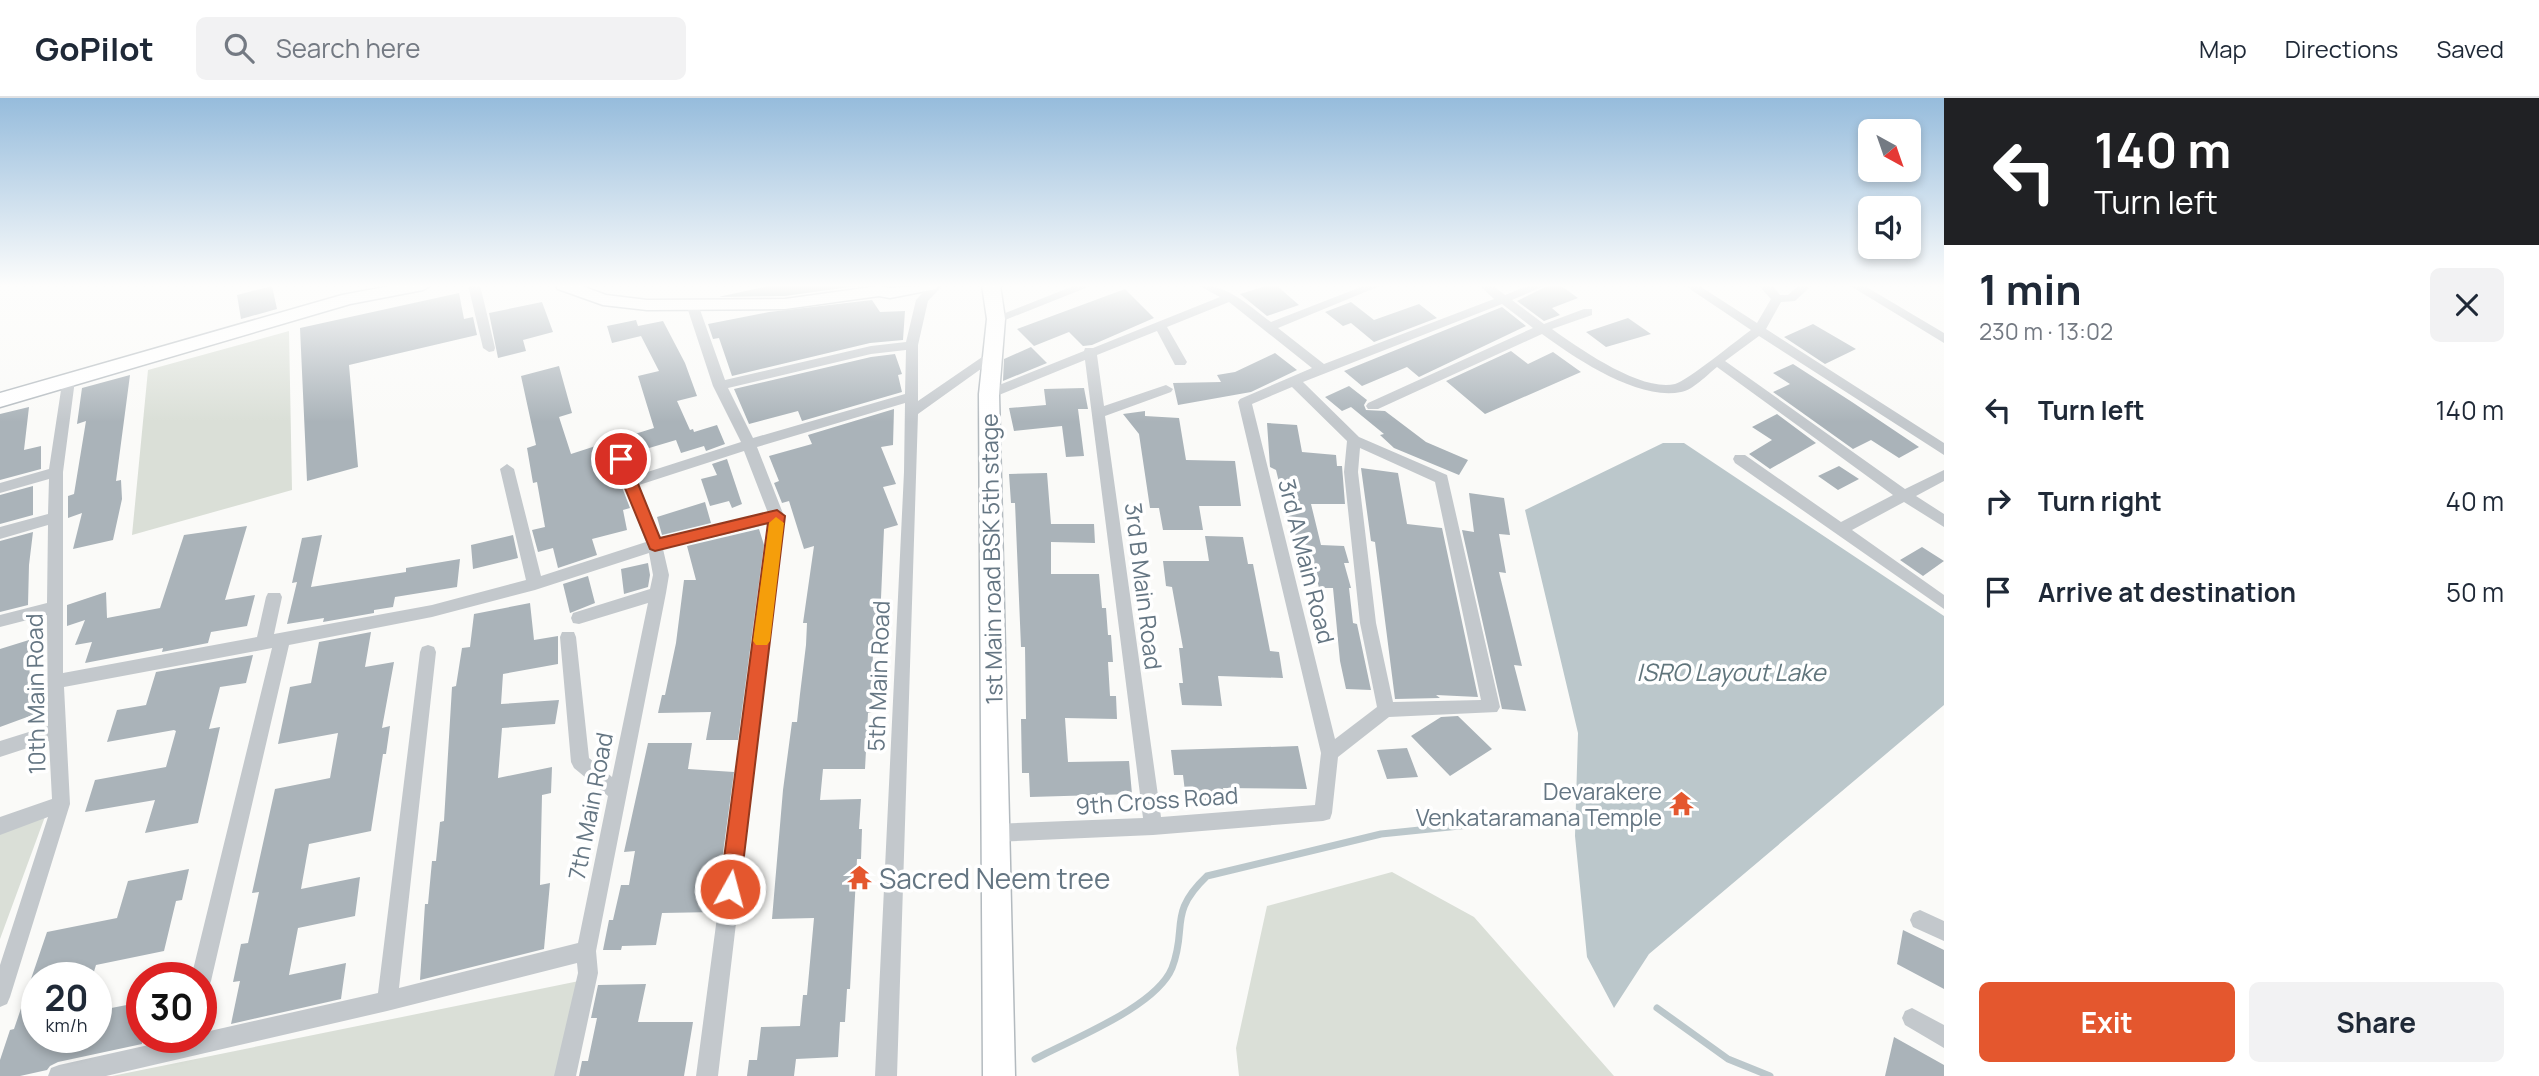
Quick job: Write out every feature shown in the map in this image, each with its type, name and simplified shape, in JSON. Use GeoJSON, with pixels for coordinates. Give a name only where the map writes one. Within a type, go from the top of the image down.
{"type":"FeatureCollection","features":[{"type":"Feature","properties":{"kind":"street"},"geometry":{"type":"LineString","coordinates":[[0,400],[239,331]]}},
{"type":"Feature","properties":{"kind":"street"},"geometry":{"type":"LineString","coordinates":[[485,331],[489,348]]}},
{"type":"Feature","properties":{"kind":"street"},"geometry":{"type":"LineString","coordinates":[[701,331],[720,386],[749,444],[777,516],[707,1076]]}},
{"type":"Feature","properties":{"kind":"street","name":"5th Main Road"},"geometry":{"type":"LineString","coordinates":[[886,1076],[911,472],[912,345],[915,331]]}},
{"type":"Feature","properties":{"kind":"street","name":"1st Main road BSK 5th stage"},"geometry":{"type":"LineString","coordinates":[[995,331],[989,394],[999,1076]]}},
{"type":"Feature","properties":{"kind":"street"},"geometry":{"type":"LineString","coordinates":[[989,394],[1142,331]]}},
{"type":"Feature","properties":{"kind":"street"},"geometry":{"type":"LineString","coordinates":[[1163,331],[1180,362]]}},
{"type":"Feature","properties":{"kind":"street"},"geometry":{"type":"LineString","coordinates":[[1273,331],[1322,369]]}},
{"type":"Feature","properties":{"kind":"street","name":"3rd A Main Road"},"geometry":{"type":"LineString","coordinates":[[1323,813],[1330,753],[1245,402],[1419,331]]}},
{"type":"Feature","properties":{"kind":"street"},"geometry":{"type":"LineString","coordinates":[[1373,406],[1538,331]]}},
{"type":"Feature","properties":{"kind":"street"},"geometry":{"type":"LineString","coordinates":[[1548,331],[1611,372],[1668,391],[1680,388],[1758,331]]}},
{"type":"Feature","properties":{"kind":"street"},"geometry":{"type":"LineString","coordinates":[[1760,331],[1944,450]]}},
{"type":"Feature","properties":{"kind":"street"},"geometry":{"type":"LineString","coordinates":[[720,386],[871,350],[912,345]]}},
{"type":"Feature","properties":{"kind":"street","name":"3rd B Main Road"},"geometry":{"type":"LineString","coordinates":[[1090,351],[1153,826]]}},
{"type":"Feature","properties":{"kind":"street"},"geometry":{"type":"LineString","coordinates":[[629,483],[749,444],[910,405],[993,356]]}},
{"type":"Feature","properties":{"kind":"street"},"geometry":{"type":"LineString","coordinates":[[1718,362],[1903,495],[1944,521]]}},
{"type":"Feature","properties":{"kind":"street","name":"10th Main Road"},"geometry":{"type":"LineString","coordinates":[[0,997],[61,804],[55,682],[56,472],[68,380]]}},
{"type":"Feature","properties":{"kind":"street"},"geometry":{"type":"LineString","coordinates":[[1294,381],[1354,440],[1442,479],[1491,707],[1387,710],[1330,753]]}},
{"type":"Feature","properties":{"kind":"street"},"geometry":{"type":"LineString","coordinates":[[1099,413],[1166,389]]}},
{"type":"Feature","properties":{"kind":"street","name":"7th Main Road"},"geometry":{"type":"LineString","coordinates":[[565,1076],[588,974],[586,951],[661,575],[655,545],[612,436]]}},
{"type":"Feature","properties":{"kind":"street"},"geometry":{"type":"LineString","coordinates":[[1354,440],[1351,472],[1368,623],[1387,710]]}},
{"type":"Feature","properties":{"kind":"street"},"geometry":{"type":"LineString","coordinates":[[1740,459],[1944,603]]}},
{"type":"Feature","properties":{"kind":"street"},"geometry":{"type":"LineString","coordinates":[[507,469],[535,584]]}},
{"type":"Feature","properties":{"kind":"street"},"geometry":{"type":"LineString","coordinates":[[0,488],[56,472]]}},
{"type":"Feature","properties":{"kind":"street"},"geometry":{"type":"LineString","coordinates":[[1840,530],[1944,475]]}},
{"type":"Feature","properties":{"kind":"street"},"geometry":{"type":"LineString","coordinates":[[55,682],[432,611],[535,584],[655,545],[777,516]]}},
{"type":"Feature","properties":{"kind":"street"},"geometry":{"type":"LineString","coordinates":[[0,533],[56,517]]}},
{"type":"Feature","properties":{"kind":"street"},"geometry":{"type":"LineString","coordinates":[[579,618],[658,593]]}},
{"type":"Feature","properties":{"kind":"street"},"geometry":{"type":"LineString","coordinates":[[205,962],[273,641],[274,597]]}},
{"type":"Feature","properties":{"kind":"street"},"geometry":{"type":"LineString","coordinates":[[0,621],[55,607]]}},
{"type":"Feature","properties":{"kind":"street"},"geometry":{"type":"LineString","coordinates":[[568,637],[580,762],[618,793]]}},
{"type":"Feature","properties":{"kind":"street"},"geometry":{"type":"LineString","coordinates":[[387,1001],[428,652]]}},
{"type":"Feature","properties":{"kind":"street"},"geometry":{"type":"LineString","coordinates":[[0,749],[58,731]]}},
{"type":"Feature","properties":{"kind":"street"},"geometry":{"type":"LineString","coordinates":[[0,826],[61,804]]}},
{"type":"Feature","properties":{"kind":"street","name":"9th Cross Road"},"geometry":{"type":"LineString","coordinates":[[994,833],[1153,826],[1323,813]]}},
{"type":"Feature","properties":{"kind":"street"},"geometry":{"type":"LineString","coordinates":[[1920,920],[1944,931]]}},
{"type":"Feature","properties":{"kind":"street"},"geometry":{"type":"LineString","coordinates":[[217,1036],[387,1001],[586,951]]}},
{"type":"Feature","properties":{"kind":"street"},"geometry":{"type":"LineString","coordinates":[[1912,1018],[1944,1037]]}},
{"type":"Feature","properties":{"kind":"street"},"geometry":{"type":"LineString","coordinates":[[59,1076],[146,1053]]}},
{"type":"Feature","properties":{"kind":"shaded area"},"geometry":{"type":"Polygon","coordinates":[[[289,331],[292,490],[132,535],[148,370],[289,331]]]}},
{"type":"Feature","properties":{"kind":"shaded area"},"geometry":{"type":"Polygon","coordinates":[[[50,803],[0,939],[0,821],[50,803]]]}},
{"type":"Feature","properties":{"kind":"shaded area"},"geometry":{"type":"Polygon","coordinates":[[[1392,872],[1474,917],[1614,1076],[1239,1076],[1236,1048],[1267,906],[1392,872]]]}},
{"type":"Feature","properties":{"kind":"shaded area"},"geometry":{"type":"Polygon","coordinates":[[[584,980],[556,1076],[112,1076],[584,980]]]}},
{"type":"Feature","properties":{"kind":"water","name":"ISRO Layout Lake"},"geometry":{"type":"Polygon","coordinates":[[[1663,443],[1684,443],[1944,616],[1944,705],[1649,954],[1614,1008],[1587,957],[1575,836],[1578,733],[1525,510],[1663,443]]]}},
{"type":"Feature","properties":{"kind":"building"},"geometry":{"type":"Polygon","coordinates":[[[300,331],[476,331],[477,335],[349,365],[358,467],[307,481],[300,331]]]}},
{"type":"Feature","properties":{"kind":"building"},"geometry":{"type":"Polygon","coordinates":[[[493,331],[553,331],[523,340],[526,351],[498,358],[493,331]]]}},
{"type":"Feature","properties":{"kind":"building"},"geometry":{"type":"Polygon","coordinates":[[[608,331],[668,331],[685,363],[697,396],[677,401],[690,430],[693,429],[694,432],[717,425],[725,444],[706,451],[704,446],[681,453],[676,440],[629,454],[622,438],[654,428],[638,376],[659,371],[641,336],[612,343],[608,331]]]}},
{"type":"Feature","properties":{"kind":"building"},"geometry":{"type":"Polygon","coordinates":[[[710,331],[904,331],[903,340],[870,343],[732,376],[719,338],[713,339],[710,331]]]}},
{"type":"Feature","properties":{"kind":"building"},"geometry":{"type":"Polygon","coordinates":[[[1019,331],[1125,331],[1092,345],[1083,346],[1069,332],[1034,346],[1019,331]]]}},
{"type":"Feature","properties":{"kind":"building"},"geometry":{"type":"Polygon","coordinates":[[[1360,331],[1404,331],[1374,342],[1360,331]]]}},
{"type":"Feature","properties":{"kind":"building"},"geometry":{"type":"Polygon","coordinates":[[[1444,331],[1516,331],[1419,377],[1407,367],[1362,386],[1344,371],[1444,331]]]}},
{"type":"Feature","properties":{"kind":"building"},"geometry":{"type":"Polygon","coordinates":[[[1646,331],[1651,334],[1606,347],[1586,332],[1646,331]]]}},
{"type":"Feature","properties":{"kind":"building"},"geometry":{"type":"Polygon","coordinates":[[[1798,331],[1824,331],[1856,349],[1825,364],[1784,337],[1798,331]]]}},
{"type":"Feature","properties":{"kind":"building"},"geometry":{"type":"Polygon","coordinates":[[[1031,347],[1047,363],[1003,381],[1004,359],[1031,347]]]}},
{"type":"Feature","properties":{"kind":"building"},"geometry":{"type":"Polygon","coordinates":[[[1511,351],[1528,364],[1553,352],[1581,372],[1485,414],[1446,381],[1511,351]]]}},
{"type":"Feature","properties":{"kind":"building"},"geometry":{"type":"Polygon","coordinates":[[[1275,353],[1297,370],[1251,392],[1178,405],[1173,383],[1221,382],[1217,375],[1235,372],[1275,353]]]}},
{"type":"Feature","properties":{"kind":"building"},"geometry":{"type":"Polygon","coordinates":[[[895,354],[902,374],[898,375],[902,392],[802,421],[798,411],[749,424],[734,389],[871,357],[895,354]]]}},
{"type":"Feature","properties":{"kind":"building"},"geometry":{"type":"Polygon","coordinates":[[[1793,364],[1919,447],[1899,458],[1871,440],[1853,449],[1773,392],[1790,384],[1773,373],[1793,364]]]}},
{"type":"Feature","properties":{"kind":"building"},"geometry":{"type":"Polygon","coordinates":[[[559,366],[572,413],[559,417],[571,454],[605,443],[630,508],[623,510],[627,530],[592,539],[597,555],[558,568],[553,548],[538,552],[532,530],[545,527],[537,482],[533,483],[527,448],[536,445],[521,376],[559,366]]]}},
{"type":"Feature","properties":{"kind":"building"},"geometry":{"type":"Polygon","coordinates":[[[130,375],[116,481],[121,480],[122,499],[113,540],[73,549],[82,513],[68,518],[68,496],[74,494],[86,421],[77,424],[82,388],[130,375]]]}},
{"type":"Feature","properties":{"kind":"building"},"geometry":{"type":"Polygon","coordinates":[[[1349,386],[1367,400],[1364,405],[1366,410],[1385,411],[1426,442],[1468,460],[1459,475],[1394,448],[1380,435],[1384,434],[1351,407],[1342,411],[1325,397],[1349,386]]]}},
{"type":"Feature","properties":{"kind":"building"},"geometry":{"type":"Polygon","coordinates":[[[1084,388],[1088,409],[1078,409],[1084,456],[1066,457],[1062,426],[1014,431],[1009,408],[1046,405],[1044,389],[1084,388]]]}},
{"type":"Feature","properties":{"kind":"building"},"geometry":{"type":"Polygon","coordinates":[[[29,407],[24,450],[41,446],[41,469],[0,480],[0,414],[29,407]]]}},
{"type":"Feature","properties":{"kind":"building"},"geometry":{"type":"Polygon","coordinates":[[[894,409],[893,445],[881,447],[896,484],[883,487],[898,525],[884,529],[881,598],[876,645],[873,645],[872,712],[868,713],[865,769],[823,769],[820,800],[861,799],[861,859],[857,859],[850,989],[847,989],[845,1022],[840,1022],[838,1057],[796,1059],[794,1076],[747,1076],[749,1060],[757,1060],[761,1027],[800,1026],[803,995],[807,995],[814,918],[772,919],[783,790],[792,722],[797,722],[806,645],[807,623],[803,623],[814,546],[804,549],[789,501],[782,503],[774,483],[779,481],[769,456],[812,444],[808,435],[894,409]]]}},
{"type":"Feature","properties":{"kind":"building"},"geometry":{"type":"Polygon","coordinates":[[[1145,411],[1145,416],[1179,418],[1186,460],[1235,461],[1241,506],[1199,506],[1203,530],[1163,530],[1159,508],[1150,508],[1139,434],[1123,414],[1145,411]]]}},
{"type":"Feature","properties":{"kind":"building"},"geometry":{"type":"Polygon","coordinates":[[[1777,414],[1816,443],[1770,469],[1749,454],[1772,440],[1752,427],[1777,414]]]}},
{"type":"Feature","properties":{"kind":"building"},"geometry":{"type":"Polygon","coordinates":[[[1267,423],[1297,425],[1302,452],[1336,455],[1337,466],[1342,466],[1345,504],[1311,504],[1321,545],[1344,546],[1349,563],[1344,563],[1351,588],[1353,623],[1357,624],[1371,690],[1346,689],[1340,661],[1333,588],[1319,588],[1313,562],[1301,562],[1293,523],[1289,523],[1276,470],[1270,467],[1267,423]]]}},
{"type":"Feature","properties":{"kind":"building"},"geometry":{"type":"Polygon","coordinates":[[[727,459],[742,504],[732,508],[729,501],[710,506],[701,479],[717,475],[712,464],[727,459]]]}},
{"type":"Feature","properties":{"kind":"building"},"geometry":{"type":"Polygon","coordinates":[[[1839,466],[1859,479],[1838,490],[1818,476],[1839,466]]]}},
{"type":"Feature","properties":{"kind":"building"},"geometry":{"type":"Polygon","coordinates":[[[1361,468],[1398,473],[1407,524],[1442,528],[1478,697],[1436,695],[1440,698],[1395,699],[1375,542],[1371,541],[1361,468]]]}},
{"type":"Feature","properties":{"kind":"building"},"geometry":{"type":"Polygon","coordinates":[[[1047,473],[1051,524],[1094,524],[1095,543],[1051,542],[1051,574],[1099,574],[1102,608],[1106,608],[1108,635],[1111,635],[1113,662],[1108,662],[1110,696],[1116,696],[1117,719],[1065,718],[1068,762],[1129,761],[1132,794],[1030,797],[1029,773],[1022,773],[1021,719],[1026,719],[1025,647],[1021,647],[1015,503],[1011,503],[1009,474],[1047,473]]]}},
{"type":"Feature","properties":{"kind":"building"},"geometry":{"type":"Polygon","coordinates":[[[33,486],[33,515],[0,524],[0,495],[33,486]]]}},
{"type":"Feature","properties":{"kind":"building"},"geometry":{"type":"Polygon","coordinates":[[[1469,493],[1504,498],[1510,535],[1499,534],[1506,573],[1499,572],[1522,666],[1514,665],[1526,711],[1502,709],[1462,530],[1474,532],[1469,493]]]}},
{"type":"Feature","properties":{"kind":"building"},"geometry":{"type":"Polygon","coordinates":[[[705,502],[711,523],[662,535],[657,517],[705,502]]]}},
{"type":"Feature","properties":{"kind":"building"},"geometry":{"type":"Polygon","coordinates":[[[247,526],[225,600],[255,595],[247,626],[211,632],[208,643],[162,652],[163,648],[85,663],[92,642],[75,645],[85,620],[67,626],[67,605],[106,592],[107,618],[160,608],[184,535],[247,526]]]}},
{"type":"Feature","properties":{"kind":"building"},"geometry":{"type":"Polygon","coordinates":[[[759,529],[764,545],[738,740],[706,740],[711,712],[658,713],[662,695],[665,695],[676,643],[684,580],[696,580],[687,546],[759,529]]]}},
{"type":"Feature","properties":{"kind":"building"},"geometry":{"type":"Polygon","coordinates":[[[33,532],[28,605],[0,612],[0,541],[33,532]]]}},
{"type":"Feature","properties":{"kind":"building"},"geometry":{"type":"Polygon","coordinates":[[[322,535],[311,587],[406,572],[406,568],[460,559],[457,587],[395,597],[393,607],[374,610],[374,613],[323,622],[324,618],[287,624],[297,582],[292,583],[302,538],[322,535]]]}},
{"type":"Feature","properties":{"kind":"building"},"geometry":{"type":"Polygon","coordinates":[[[513,535],[518,558],[473,569],[471,545],[513,535]]]}},
{"type":"Feature","properties":{"kind":"building"},"geometry":{"type":"Polygon","coordinates":[[[1205,536],[1243,537],[1248,564],[1253,564],[1270,651],[1279,652],[1283,678],[1218,676],[1222,706],[1182,705],[1179,683],[1183,683],[1179,648],[1183,648],[1172,587],[1166,586],[1163,561],[1209,561],[1205,536]]]}},
{"type":"Feature","properties":{"kind":"building"},"geometry":{"type":"Polygon","coordinates":[[[1922,547],[1944,561],[1923,576],[1900,560],[1922,547]]]}},
{"type":"Feature","properties":{"kind":"building"},"geometry":{"type":"Polygon","coordinates":[[[648,563],[648,587],[624,594],[621,569],[648,563]]]}},
{"type":"Feature","properties":{"kind":"building"},"geometry":{"type":"Polygon","coordinates":[[[588,576],[595,603],[570,613],[563,584],[588,576]]]}},
{"type":"Feature","properties":{"kind":"building"},"geometry":{"type":"Polygon","coordinates":[[[530,603],[534,640],[558,636],[558,664],[503,674],[501,704],[559,700],[555,724],[502,728],[498,778],[552,767],[551,793],[542,795],[540,885],[550,883],[544,949],[420,980],[425,904],[428,904],[432,861],[436,861],[440,822],[444,821],[452,687],[456,686],[462,648],[470,647],[474,614],[530,603]]]}},
{"type":"Feature","properties":{"kind":"building"},"geometry":{"type":"Polygon","coordinates":[[[371,632],[365,667],[394,662],[382,728],[390,726],[371,831],[309,844],[301,889],[360,877],[355,916],[298,928],[289,975],[346,963],[341,999],[231,1024],[240,981],[233,982],[241,944],[248,943],[259,892],[252,893],[275,789],[330,778],[338,733],[278,744],[290,687],[311,683],[319,642],[371,632]]]}},
{"type":"Feature","properties":{"kind":"building"},"geometry":{"type":"Polygon","coordinates":[[[29,640],[30,693],[38,690],[38,713],[0,727],[0,649],[29,640]]]}},
{"type":"Feature","properties":{"kind":"building"},"geometry":{"type":"Polygon","coordinates":[[[253,655],[246,683],[220,687],[209,729],[220,727],[198,823],[145,833],[155,800],[85,812],[95,780],[166,767],[176,731],[174,730],[107,742],[117,710],[146,705],[156,672],[253,655]]]}},
{"type":"Feature","properties":{"kind":"building"},"geometry":{"type":"Polygon","coordinates":[[[1458,716],[1492,749],[1450,776],[1411,736],[1441,717],[1458,716]]]}},
{"type":"Feature","properties":{"kind":"building"},"geometry":{"type":"Polygon","coordinates":[[[648,743],[692,743],[688,769],[734,772],[715,912],[662,913],[656,945],[622,946],[621,950],[603,950],[609,920],[613,920],[621,885],[629,885],[635,851],[624,852],[648,743]]]}},
{"type":"Feature","properties":{"kind":"building"},"geometry":{"type":"Polygon","coordinates":[[[1298,746],[1307,789],[1223,788],[1225,800],[1186,800],[1183,775],[1174,775],[1171,750],[1298,746]]]}},
{"type":"Feature","properties":{"kind":"building"},"geometry":{"type":"Polygon","coordinates":[[[1407,748],[1418,777],[1387,779],[1377,750],[1407,748]]]}},
{"type":"Feature","properties":{"kind":"building"},"geometry":{"type":"Polygon","coordinates":[[[189,869],[182,900],[176,901],[164,951],[111,962],[37,962],[47,932],[117,918],[128,881],[189,869]]]}},
{"type":"Feature","properties":{"kind":"building"},"geometry":{"type":"Polygon","coordinates":[[[1903,930],[1944,950],[1944,989],[1897,964],[1903,930]]]}},
{"type":"Feature","properties":{"kind":"building"},"geometry":{"type":"Polygon","coordinates":[[[646,984],[638,1022],[693,1022],[684,1076],[579,1076],[582,1061],[588,1061],[597,1018],[591,1018],[598,985],[646,984]]]}},
{"type":"Feature","properties":{"kind":"building"},"geometry":{"type":"Polygon","coordinates":[[[126,1005],[126,1047],[112,1050],[112,1008],[126,1005]]]}},
{"type":"Feature","properties":{"kind":"building"},"geometry":{"type":"Polygon","coordinates":[[[21,1008],[21,1053],[100,1053],[58,1062],[47,1070],[20,1076],[0,1076],[0,1060],[10,1030],[14,1029],[21,1008]]]}},
{"type":"Feature","properties":{"kind":"building"},"geometry":{"type":"Polygon","coordinates":[[[1894,1037],[1944,1065],[1944,1076],[1885,1076],[1894,1037]]]}},
{"type":"Feature","properties":{"kind":"waterway"},"geometry":{"type":"LineString","coordinates":[[1035,1059],[1131,1009],[1163,982],[1172,968],[1179,942],[1180,921],[1187,901],[1207,876],[1381,834],[1576,814]]}},
{"type":"Feature","properties":{"kind":"waterway"},"geometry":{"type":"LineString","coordinates":[[1657,1008],[1728,1059],[1770,1076]]}},
{"type":"Feature","properties":{"kind":"slow traffic"},"geometry":{"type":"LineString","coordinates":[[761,641],[776,523]]}},
{"type":"Feature","properties":{"kind":"place","name":"Devarakere Venkataramana Temple"},"geometry":{"type":"Point","coordinates":[1682,804]}},
{"type":"Feature","properties":{"kind":"place","name":"Sacred Neem tree"},"geometry":{"type":"Point","coordinates":[859,878]}},
{"type":"Feature","properties":{"kind":"route"},"geometry":{"type":"LineString","coordinates":[[621,459],[655,545],[777,516],[730,889]]}}]}
